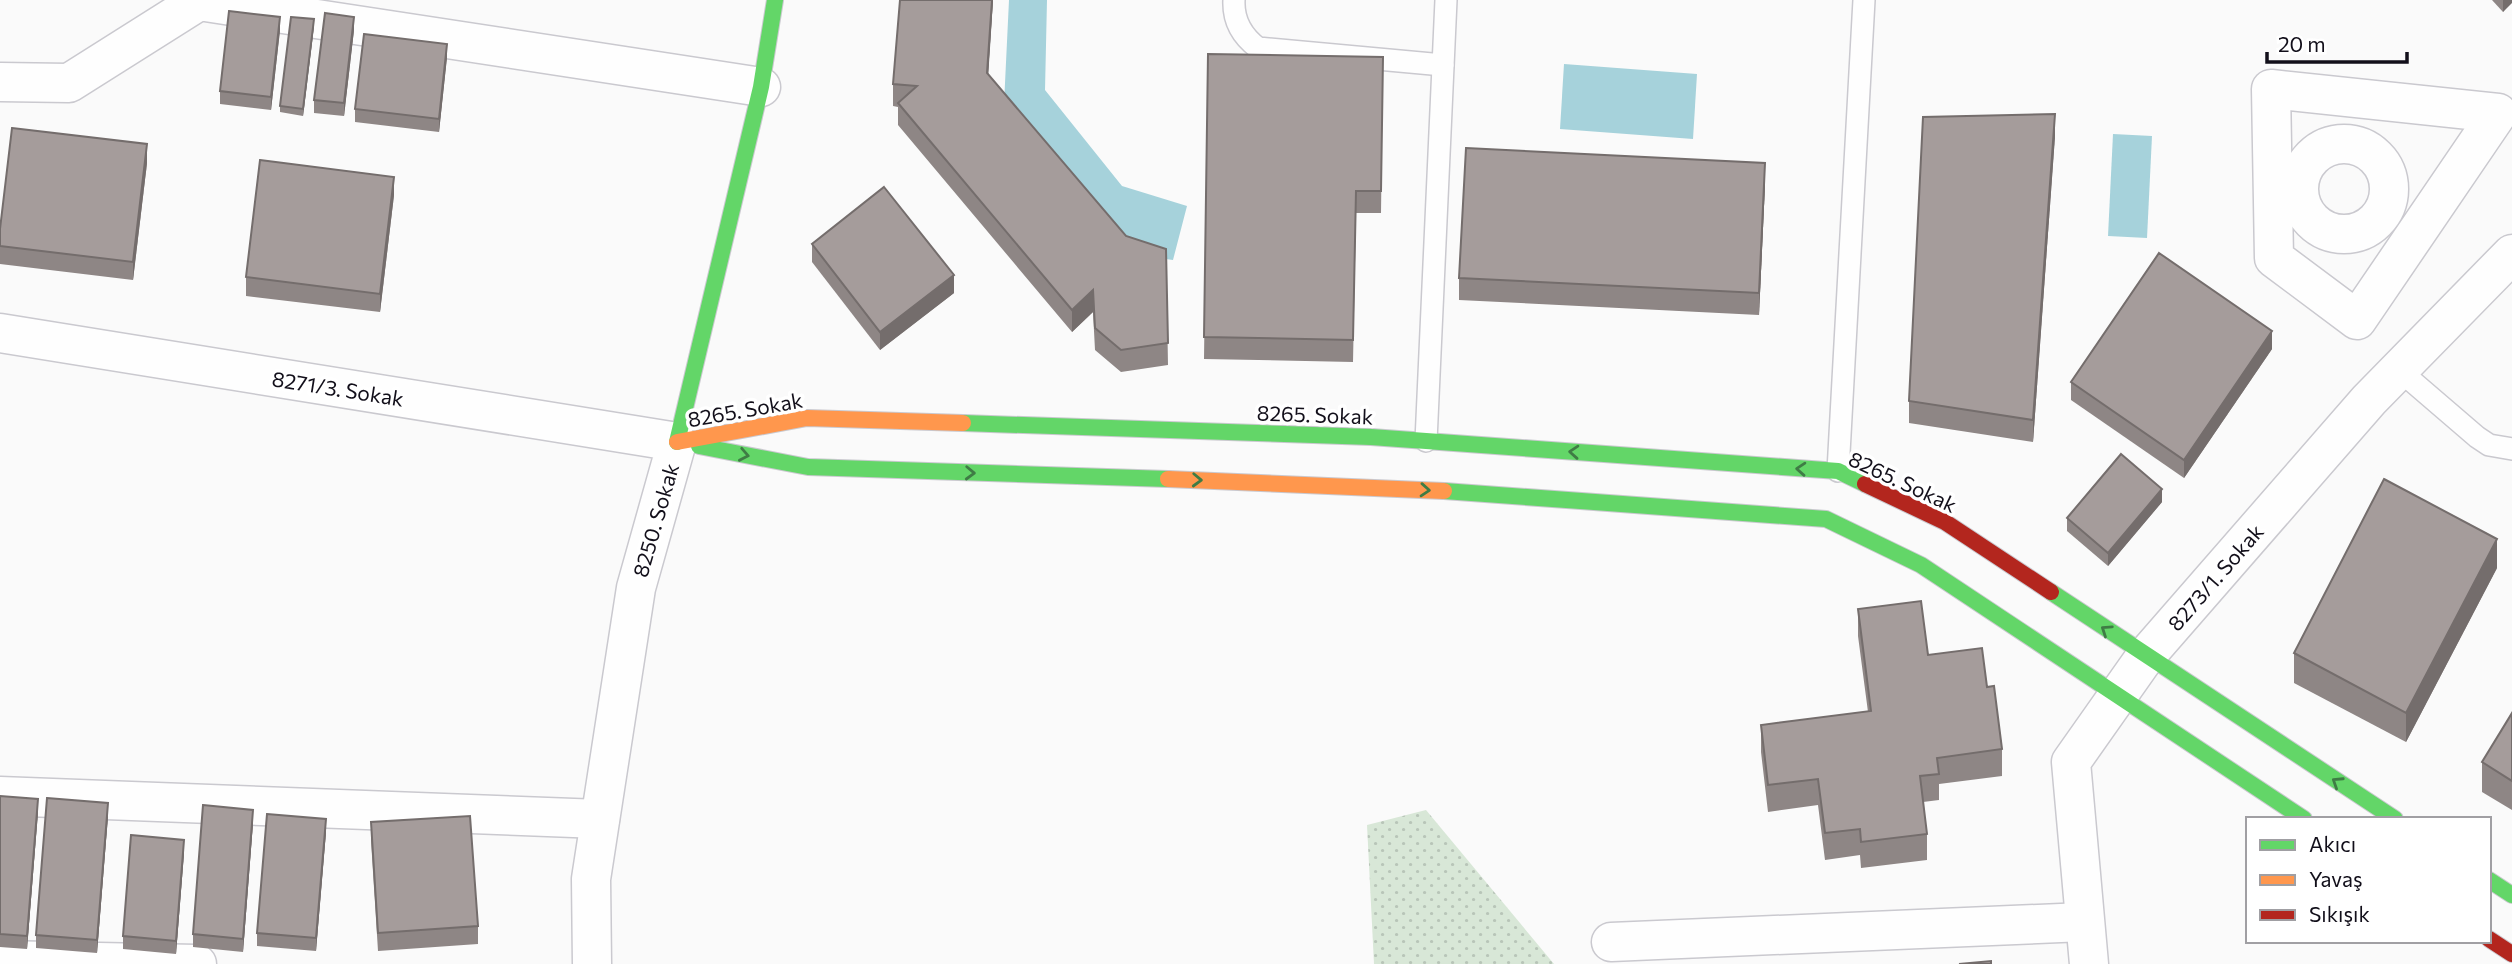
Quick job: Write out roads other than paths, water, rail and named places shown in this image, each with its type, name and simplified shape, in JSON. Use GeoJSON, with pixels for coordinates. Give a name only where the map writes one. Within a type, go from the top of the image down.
{"type":"FeatureCollection","features":[{"type":"Feature","properties":{"kind":"street","name":"8250. Sokak"},"geometry":{"type":"LineString","coordinates":[[592,964],[591,879],[636,588],[677,442],[761,87],[775,0]]}},
{"type":"Feature","properties":{"kind":"street"},"geometry":{"type":"LineString","coordinates":[[0,82],[69,83],[199,1],[761,87]]}},
{"type":"Feature","properties":{"kind":"street"},"geometry":{"type":"LineString","coordinates":[[2272,89],[2498,113],[2357,320],[2274,258],[2286,182],[2272,89]]}},
{"type":"Feature","properties":{"kind":"street"},"geometry":{"type":"LineString","coordinates":[[2362,148],[2371,99]]}},
{"type":"Feature","properties":{"kind":"street"},"geometry":{"type":"LineString","coordinates":[[2348,144],[2362,148],[2374,156],[2384,167],[2389,181],[2385,208],[2375,222],[2348,234],[2320,227],[2309,216],[2286,182],[2302,174],[2319,151],[2348,144]]}},
{"type":"Feature","properties":{"kind":"street"},"geometry":{"type":"LineString","coordinates":[[2385,208],[2421,227]]}},
{"type":"Feature","properties":{"kind":"street"},"geometry":{"type":"LineString","coordinates":[[2315,289],[2333,232]]}},
{"type":"Feature","properties":{"kind":"street","name":"8273/1. Sokak"},"geometry":{"type":"LineString","coordinates":[[2089,964],[2071,762],[2145,657],[2399,370],[2512,254]]}},
{"type":"Feature","properties":{"kind":"street","name":"8271/3. Sokak"},"geometry":{"type":"LineString","coordinates":[[0,333],[677,442]]}},
{"type":"Feature","properties":{"kind":"street","name":"8265. Sokak"},"geometry":{"type":"LineString","coordinates":[[677,442],[807,418],[1426,441],[1838,471],[1945,522],[2145,657],[2392,817]]}},
{"type":"Feature","properties":{"kind":"street","name":"8265. Sokak"},"geometry":{"type":"LineString","coordinates":[[677,442],[808,467],[1369,486],[1826,519],[1921,565],[2301,817]]}},
{"type":"Feature","properties":{"kind":"street"},"geometry":{"type":"LineString","coordinates":[[0,796],[600,819]]}},
{"type":"Feature","properties":{"kind":"street"},"geometry":{"type":"LineString","coordinates":[[2491,881],[2512,895]]}},
{"type":"Feature","properties":{"kind":"street"},"geometry":{"type":"LineString","coordinates":[[1611,942],[2084,922]]}},
{"type":"Feature","properties":{"kind":"street"},"geometry":{"type":"LineString","coordinates":[[2491,940],[2512,954]]}},
{"type":"Feature","properties":{"kind":"street"},"geometry":{"type":"LineString","coordinates":[[0,960],[197,964]]}},
{"type":"Feature","properties":{"kind":"lane"},"geometry":{"type":"LineString","coordinates":[[1234,0],[1236,19],[1242,33],[1258,48],[1443,65]]}},
{"type":"Feature","properties":{"kind":"lane"},"geometry":{"type":"LineString","coordinates":[[1426,441],[1446,0]]}},
{"type":"Feature","properties":{"kind":"lane"},"geometry":{"type":"LineString","coordinates":[[1838,471],[1864,0]]}},
{"type":"Feature","properties":{"kind":"lane"},"geometry":{"type":"LineString","coordinates":[[2399,370],[2477,437],[2489,445],[2512,449]]}},
{"type":"Feature","properties":{"kind":"water"},"geometry":{"type":"Polygon","coordinates":[[[1009,0],[1047,0],[1045,90],[1122,186],[1187,206],[1173,260],[1129,254],[1004,104],[1009,0]]]}},
{"type":"Feature","properties":{"kind":"water"},"geometry":{"type":"Polygon","coordinates":[[[1564,64],[1697,74],[1693,139],[1560,129],[1564,64]]]}},
{"type":"Feature","properties":{"kind":"water"},"geometry":{"type":"Polygon","coordinates":[[[2113,134],[2152,136],[2147,238],[2108,236],[2113,134]]]}}]}
